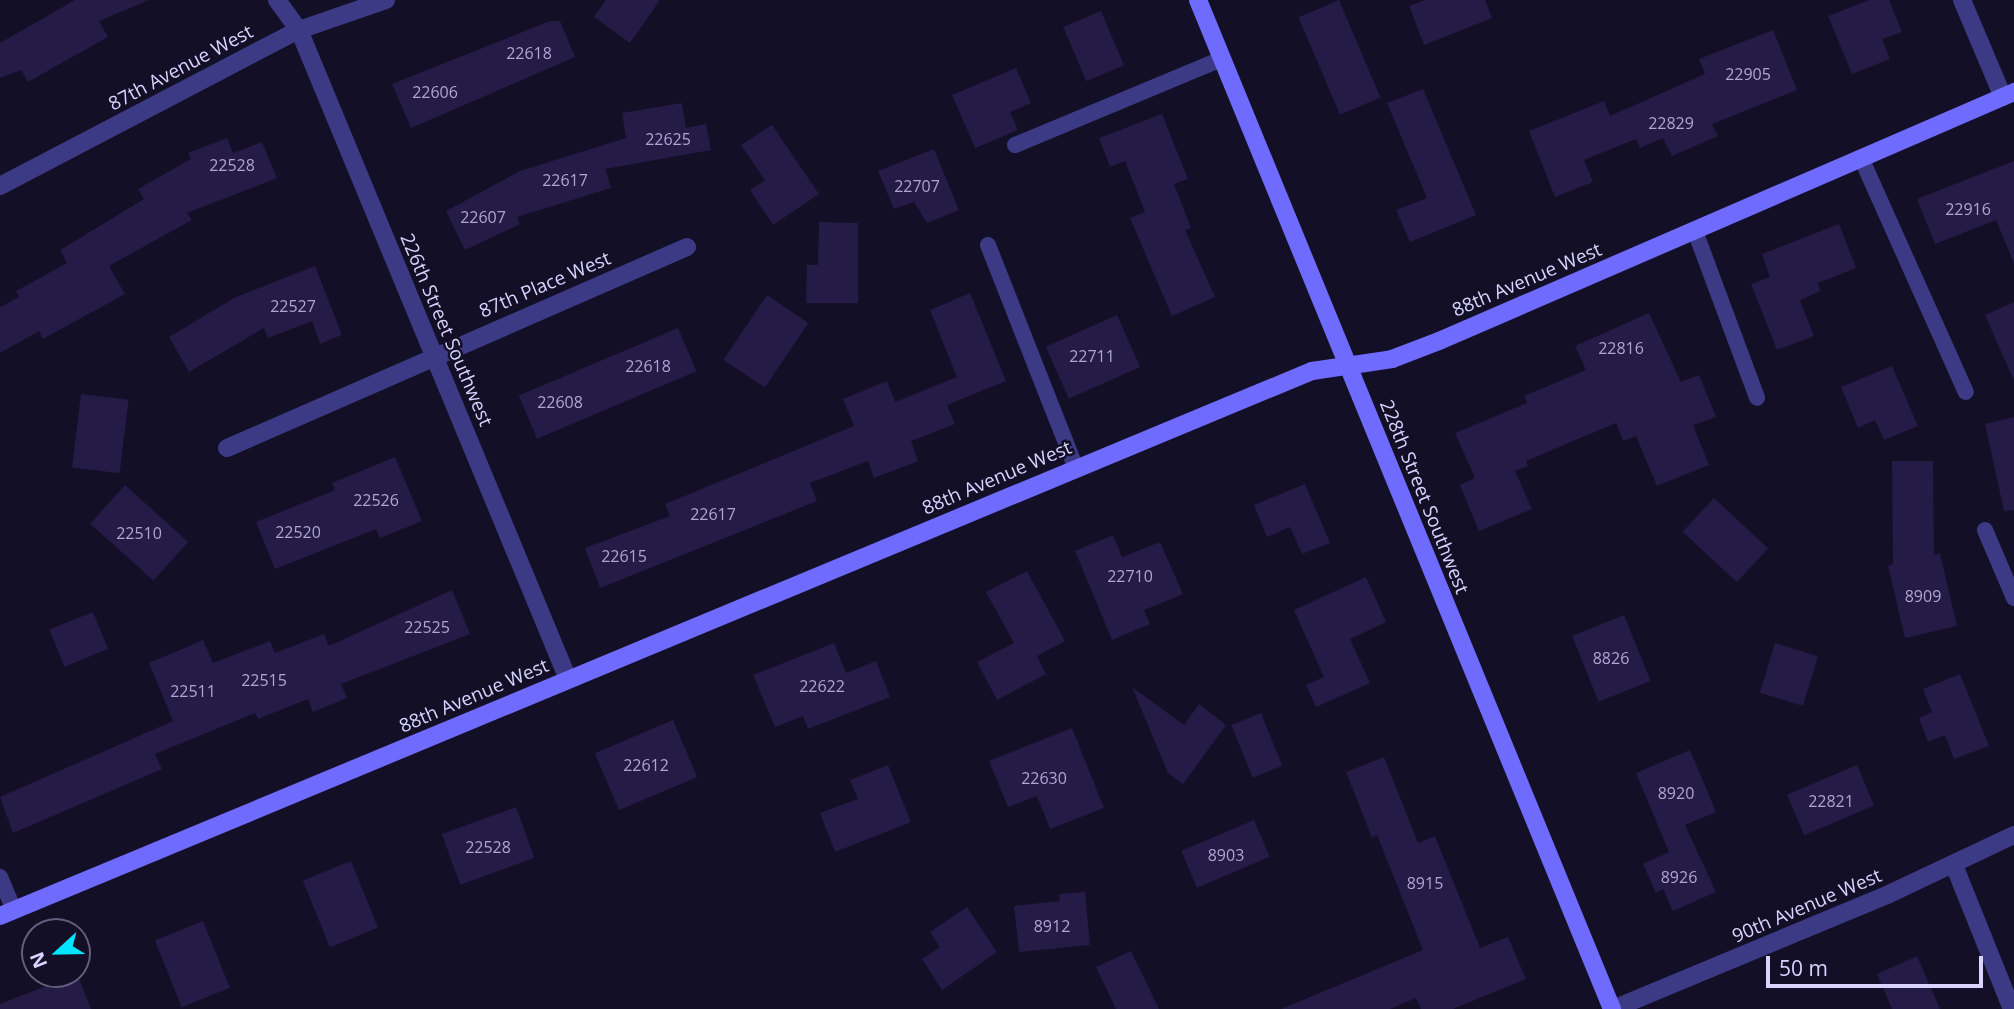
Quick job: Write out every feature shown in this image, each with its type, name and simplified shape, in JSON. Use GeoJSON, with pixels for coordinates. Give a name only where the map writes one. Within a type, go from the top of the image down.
{"type":"FeatureCollection","features":[{"type":"Feature","properties":{"kind":"street","name":"226th Street Southwest"},"geometry":{"type":"LineString","coordinates":[[277,0],[299,30],[568,679]]}},
{"type":"Feature","properties":{"kind":"street","name":"87th Avenue West"},"geometry":{"type":"LineString","coordinates":[[0,186],[299,30],[386,0]]}},
{"type":"Feature","properties":{"kind":"street","name":"228th Street Southwest"},"geometry":{"type":"LineString","coordinates":[[1198,0],[1612,1009]]}},
{"type":"Feature","properties":{"kind":"street"},"geometry":{"type":"LineString","coordinates":[[1962,0],[2009,95]]}},
{"type":"Feature","properties":{"kind":"street","name":"88th Avenue West"},"geometry":{"type":"LineString","coordinates":[[7,913],[1312,372],[1415,350],[2009,95]]}},
{"type":"Feature","properties":{"kind":"street","name":"87th Place West"},"geometry":{"type":"LineString","coordinates":[[227,448],[687,247]]}},
{"type":"Feature","properties":{"kind":"street","name":"90th Avenue West"},"geometry":{"type":"LineString","coordinates":[[1612,1009],[1954,865],[2014,835]]}},
{"type":"Feature","properties":{"kind":"street"},"geometry":{"type":"LineString","coordinates":[[1954,865],[2012,1009]]}},
{"type":"Feature","properties":{"kind":"lane"},"geometry":{"type":"LineString","coordinates":[[1015,145],[1222,59]]}},
{"type":"Feature","properties":{"kind":"lane"},"geometry":{"type":"LineString","coordinates":[[1862,160],[1966,392]]}},
{"type":"Feature","properties":{"kind":"lane"},"geometry":{"type":"LineString","coordinates":[[1695,231],[1757,398]]}},
{"type":"Feature","properties":{"kind":"lane"},"geometry":{"type":"LineString","coordinates":[[988,245],[1076,468]]}},
{"type":"Feature","properties":{"kind":"lane"},"geometry":{"type":"LineString","coordinates":[[1985,530],[2014,598]]}},
{"type":"Feature","properties":{"kind":"lane"},"geometry":{"type":"LineString","coordinates":[[0,877],[7,913]]}},
{"type":"Feature","properties":{"kind":"building"},"geometry":{"type":"Polygon","coordinates":[[[75,0],[149,0],[99,21],[108,37],[28,82],[21,70],[0,78],[0,43],[75,0]]]}},
{"type":"Feature","properties":{"kind":"building"},"geometry":{"type":"Polygon","coordinates":[[[606,0],[660,0],[630,43],[594,17],[606,0]]]}},
{"type":"Feature","properties":{"kind":"building"},"geometry":{"type":"Polygon","coordinates":[[[1339,0],[1380,98],[1340,115],[1298,17],[1339,0]]]}},
{"type":"Feature","properties":{"kind":"building"},"geometry":{"type":"Polygon","coordinates":[[[1425,0],[1485,0],[1492,18],[1424,45],[1409,6],[1425,0]]]}},
{"type":"Feature","properties":{"kind":"building"},"geometry":{"type":"Polygon","coordinates":[[[1869,0],[1889,0],[1902,32],[1882,39],[1890,59],[1852,74],[1828,16],[1869,0]]]}},
{"type":"Feature","properties":{"kind":"building"},"geometry":{"type":"Polygon","coordinates":[[[1101,11],[1124,65],[1086,81],[1063,27],[1101,11]]]}},
{"type":"Feature","properties":{"kind":"building"},"geometry":{"type":"Polygon","coordinates":[[[550,21],[560,21],[575,57],[411,128],[392,84],[550,21]]]}},
{"type":"Feature","properties":{"kind":"building"},"geometry":{"type":"Polygon","coordinates":[[[1773,30],[1797,90],[1712,124],[1718,136],[1672,156],[1663,138],[1640,148],[1636,139],[1584,160],[1593,182],[1555,197],[1529,131],[1604,101],[1610,116],[1705,74],[1699,59],[1773,30]]]}},
{"type":"Feature","properties":{"kind":"building"},"geometry":{"type":"Polygon","coordinates":[[[1016,68],[1031,103],[1010,112],[1018,130],[975,148],[952,95],[1016,68]]]}},
{"type":"Feature","properties":{"kind":"building"},"geometry":{"type":"Polygon","coordinates":[[[1423,89],[1476,215],[1410,242],[1396,210],[1427,198],[1387,103],[1423,89]]]}},
{"type":"Feature","properties":{"kind":"building"},"geometry":{"type":"Polygon","coordinates":[[[682,103],[686,128],[706,124],[711,150],[605,169],[611,188],[517,217],[520,224],[465,250],[446,211],[520,171],[626,138],[622,113],[682,103]]]}},
{"type":"Feature","properties":{"kind":"building"},"geometry":{"type":"Polygon","coordinates":[[[1162,114],[1188,179],[1174,184],[1191,228],[1185,230],[1215,297],[1172,316],[1130,218],[1145,212],[1125,161],[1110,167],[1099,138],[1162,114]]]}},
{"type":"Feature","properties":{"kind":"building"},"geometry":{"type":"Polygon","coordinates":[[[772,125],[819,194],[773,225],[750,190],[765,180],[741,145],[772,125]]]}},
{"type":"Feature","properties":{"kind":"building"},"geometry":{"type":"Polygon","coordinates":[[[227,138],[233,153],[262,142],[277,178],[187,213],[192,220],[109,266],[125,294],[43,339],[39,331],[0,353],[0,307],[19,297],[16,291],[67,263],[60,250],[144,199],[138,189],[191,159],[188,153],[227,138]]]}},
{"type":"Feature","properties":{"kind":"building"},"geometry":{"type":"Polygon","coordinates":[[[934,149],[959,210],[927,223],[914,202],[894,209],[878,171],[934,149]]]}},
{"type":"Feature","properties":{"kind":"building"},"geometry":{"type":"Polygon","coordinates":[[[2014,161],[2014,263],[1996,220],[1935,244],[1917,199],[2014,161]]]}},
{"type":"Feature","properties":{"kind":"building"},"geometry":{"type":"Polygon","coordinates":[[[819,222],[858,223],[858,303],[806,303],[807,265],[818,265],[819,222]]]}},
{"type":"Feature","properties":{"kind":"building"},"geometry":{"type":"Polygon","coordinates":[[[1839,224],[1856,268],[1818,283],[1820,291],[1800,300],[1814,336],[1777,350],[1751,284],[1770,277],[1762,254],[1839,224]]]}},
{"type":"Feature","properties":{"kind":"building"},"geometry":{"type":"Polygon","coordinates":[[[315,266],[342,335],[320,344],[312,321],[268,338],[264,328],[189,372],[169,337],[234,298],[315,266]]]}},
{"type":"Feature","properties":{"kind":"building"},"geometry":{"type":"Polygon","coordinates":[[[970,293],[1006,381],[947,405],[955,424],[911,441],[918,461],[874,478],[868,461],[810,483],[817,501],[600,588],[585,548],[670,516],[665,504],[854,426],[843,399],[887,381],[895,402],[957,377],[930,310],[970,293]]]}},
{"type":"Feature","properties":{"kind":"building"},"geometry":{"type":"Polygon","coordinates":[[[767,295],[808,323],[765,388],[723,360],[767,295]]]}},
{"type":"Feature","properties":{"kind":"building"},"geometry":{"type":"Polygon","coordinates":[[[2014,302],[2014,381],[1985,315],[2014,302]]]}},
{"type":"Feature","properties":{"kind":"building"},"geometry":{"type":"Polygon","coordinates":[[[1649,313],[1681,382],[1699,375],[1716,417],[1693,425],[1709,465],[1657,486],[1636,436],[1623,441],[1616,423],[1526,461],[1528,466],[1515,471],[1532,509],[1479,531],[1460,485],[1475,478],[1455,433],[1527,403],[1524,396],[1586,370],[1575,346],[1649,313]]]}},
{"type":"Feature","properties":{"kind":"building"},"geometry":{"type":"Polygon","coordinates":[[[1117,315],[1140,367],[1069,399],[1046,347],[1117,315]]]}},
{"type":"Feature","properties":{"kind":"building"},"geometry":{"type":"Polygon","coordinates":[[[678,328],[696,371],[537,439],[519,396],[678,328]]]}},
{"type":"Feature","properties":{"kind":"building"},"geometry":{"type":"Polygon","coordinates":[[[1892,366],[1918,426],[1884,440],[1875,420],[1858,428],[1841,387],[1892,366]]]}},
{"type":"Feature","properties":{"kind":"building"},"geometry":{"type":"Polygon","coordinates":[[[81,394],[129,400],[120,473],[72,467],[81,394]]]}},
{"type":"Feature","properties":{"kind":"building"},"geometry":{"type":"Polygon","coordinates":[[[2014,417],[2014,510],[2004,511],[1985,424],[2014,417]]]}},
{"type":"Feature","properties":{"kind":"building"},"geometry":{"type":"Polygon","coordinates":[[[395,457],[422,521],[380,538],[376,529],[275,569],[256,522],[335,490],[332,483],[395,457]]]}},
{"type":"Feature","properties":{"kind":"building"},"geometry":{"type":"Polygon","coordinates":[[[1892,461],[1933,461],[1934,555],[1940,553],[1957,626],[1905,638],[1888,566],[1893,564],[1892,461]]]}},
{"type":"Feature","properties":{"kind":"building"},"geometry":{"type":"Polygon","coordinates":[[[1305,484],[1330,543],[1302,554],[1290,527],[1267,537],[1254,505],[1305,484]]]}},
{"type":"Feature","properties":{"kind":"building"},"geometry":{"type":"Polygon","coordinates":[[[125,485],[188,542],[153,581],[90,524],[125,485]]]}},
{"type":"Feature","properties":{"kind":"building"},"geometry":{"type":"Polygon","coordinates":[[[1714,498],[1768,548],[1737,582],[1683,532],[1714,498]]]}},
{"type":"Feature","properties":{"kind":"building"},"geometry":{"type":"Polygon","coordinates":[[[1113,535],[1122,557],[1160,542],[1183,594],[1144,610],[1150,624],[1112,640],[1075,551],[1113,535]]]}},
{"type":"Feature","properties":{"kind":"building"},"geometry":{"type":"Polygon","coordinates":[[[1027,571],[1065,641],[1037,656],[1046,674],[997,700],[977,662],[1014,643],[986,592],[1027,571]]]}},
{"type":"Feature","properties":{"kind":"building"},"geometry":{"type":"Polygon","coordinates":[[[1366,577],[1386,622],[1350,639],[1370,683],[1316,707],[1306,685],[1324,677],[1294,610],[1366,577]]]}},
{"type":"Feature","properties":{"kind":"building"},"geometry":{"type":"Polygon","coordinates":[[[452,590],[470,634],[341,684],[347,698],[313,712],[308,699],[258,719],[255,713],[155,754],[162,769],[13,833],[0,797],[173,721],[149,663],[203,640],[213,663],[270,641],[275,653],[324,634],[329,646],[452,590]]]}},
{"type":"Feature","properties":{"kind":"building"},"geometry":{"type":"Polygon","coordinates":[[[93,612],[108,649],[64,667],[49,630],[93,612]]]}},
{"type":"Feature","properties":{"kind":"building"},"geometry":{"type":"Polygon","coordinates":[[[1624,615],[1651,681],[1599,702],[1572,636],[1624,615]]]}},
{"type":"Feature","properties":{"kind":"building"},"geometry":{"type":"Polygon","coordinates":[[[834,643],[846,673],[876,661],[890,697],[808,729],[803,716],[775,727],[753,675],[834,643]]]}},
{"type":"Feature","properties":{"kind":"building"},"geometry":{"type":"Polygon","coordinates":[[[1775,643],[1818,656],[1803,706],[1760,693],[1775,643]]]}},
{"type":"Feature","properties":{"kind":"building"},"geometry":{"type":"Polygon","coordinates":[[[1960,674],[1989,746],[1954,759],[1945,735],[1928,742],[1919,718],[1932,712],[1923,689],[1960,674]]]}},
{"type":"Feature","properties":{"kind":"building"},"geometry":{"type":"Polygon","coordinates":[[[1132,687],[1184,725],[1199,704],[1226,725],[1183,784],[1168,773],[1132,687]]]}},
{"type":"Feature","properties":{"kind":"building"},"geometry":{"type":"Polygon","coordinates":[[[1261,713],[1282,766],[1253,778],[1231,725],[1261,713]]]}},
{"type":"Feature","properties":{"kind":"building"},"geometry":{"type":"Polygon","coordinates":[[[673,720],[697,777],[619,810],[595,753],[673,720]]]}},
{"type":"Feature","properties":{"kind":"building"},"geometry":{"type":"Polygon","coordinates":[[[1072,728],[1104,808],[1050,829],[1037,796],[1008,807],[989,761],[1072,728]]]}},
{"type":"Feature","properties":{"kind":"building"},"geometry":{"type":"Polygon","coordinates":[[[1690,750],[1716,812],[1685,825],[1716,892],[1673,911],[1663,889],[1656,893],[1643,864],[1669,852],[1636,773],[1690,750]]]}},
{"type":"Feature","properties":{"kind":"building"},"geometry":{"type":"Polygon","coordinates":[[[1384,757],[1418,843],[1435,836],[1480,948],[1508,937],[1526,979],[1453,1009],[1421,1009],[1416,998],[1390,1009],[1281,1009],[1423,950],[1377,835],[1372,838],[1346,772],[1384,757]]]}},
{"type":"Feature","properties":{"kind":"building"},"geometry":{"type":"Polygon","coordinates":[[[888,765],[911,822],[835,852],[820,813],[858,799],[850,780],[888,765]]]}},
{"type":"Feature","properties":{"kind":"building"},"geometry":{"type":"Polygon","coordinates":[[[1857,765],[1874,806],[1804,835],[1787,795],[1857,765]]]}},
{"type":"Feature","properties":{"kind":"building"},"geometry":{"type":"Polygon","coordinates":[[[516,807],[534,858],[460,885],[442,834],[516,807]]]}},
{"type":"Feature","properties":{"kind":"building"},"geometry":{"type":"Polygon","coordinates":[[[1254,820],[1270,857],[1197,888],[1181,851],[1254,820]]]}},
{"type":"Feature","properties":{"kind":"building"},"geometry":{"type":"Polygon","coordinates":[[[351,861],[378,928],[330,947],[303,880],[351,861]]]}},
{"type":"Feature","properties":{"kind":"building"},"geometry":{"type":"Polygon","coordinates":[[[1085,892],[1090,945],[1019,952],[1014,906],[1060,901],[1059,894],[1085,892]]]}},
{"type":"Feature","properties":{"kind":"building"},"geometry":{"type":"Polygon","coordinates":[[[967,907],[997,952],[942,990],[922,959],[940,947],[930,932],[967,907]]]}},
{"type":"Feature","properties":{"kind":"building"},"geometry":{"type":"Polygon","coordinates":[[[203,921],[230,988],[182,1007],[155,940],[203,921]]]}},
{"type":"Feature","properties":{"kind":"building"},"geometry":{"type":"Polygon","coordinates":[[[1131,951],[1159,1009],[1116,1009],[1096,967],[1131,951]]]}},
{"type":"Feature","properties":{"kind":"building"},"geometry":{"type":"Polygon","coordinates":[[[1917,956],[1940,1009],[1892,1009],[1877,974],[1917,956]]]}},
{"type":"Feature","properties":{"kind":"building"},"geometry":{"type":"Polygon","coordinates":[[[41,988],[83,988],[91,1009],[0,1009],[0,1004],[41,988]]]}}]}
